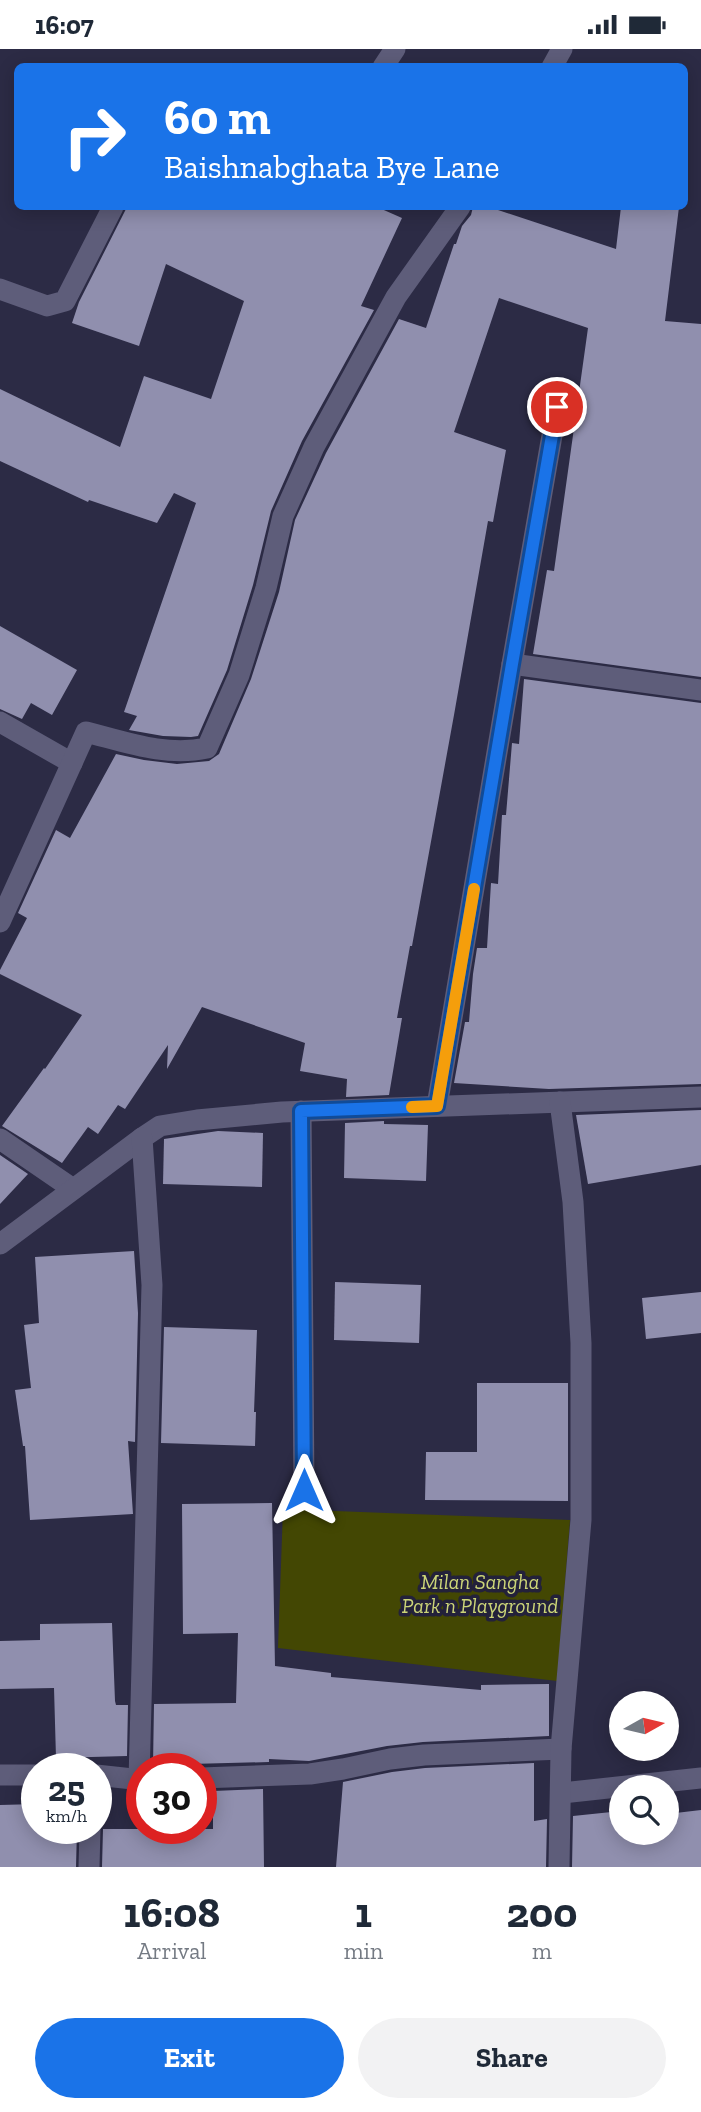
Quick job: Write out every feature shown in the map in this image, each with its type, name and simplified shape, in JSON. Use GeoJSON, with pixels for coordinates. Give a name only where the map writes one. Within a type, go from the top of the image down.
{"type":"FeatureCollection","features":[{"type":"Feature","properties":{"kind":"street"},"geometry":{"type":"LineString","coordinates":[[0,289],[47,306],[65,301],[111,210]]}},
{"type":"Feature","properties":{"kind":"street"},"geometry":{"type":"LineString","coordinates":[[0,922],[86,732],[165,752],[189,752],[207,748],[239,675],[266,588],[283,516],[314,447],[396,297],[458,210]]}},
{"type":"Feature","properties":{"kind":"street"},"geometry":{"type":"LineString","coordinates":[[437,1106],[557,407]]}},
{"type":"Feature","properties":{"kind":"street"},"geometry":{"type":"LineString","coordinates":[[512,664],[701,690]]}},
{"type":"Feature","properties":{"kind":"street"},"geometry":{"type":"LineString","coordinates":[[0,722],[72,762]]}},
{"type":"Feature","properties":{"kind":"street"},"geometry":{"type":"LineString","coordinates":[[0,1244],[160,1126],[301,1111],[701,1097]]}},
{"type":"Feature","properties":{"kind":"street"},"geometry":{"type":"LineString","coordinates":[[559,1867],[561,1749],[581,1520],[581,1343],[573,1202],[560,1102]]}},
{"type":"Feature","properties":{"kind":"street"},"geometry":{"type":"LineString","coordinates":[[301,1111],[304,1490]]}},
{"type":"Feature","properties":{"kind":"street"},"geometry":{"type":"LineString","coordinates":[[141,1753],[152,1285],[142,1137]]}},
{"type":"Feature","properties":{"kind":"street"},"geometry":{"type":"LineString","coordinates":[[0,1139],[73,1189]]}},
{"type":"Feature","properties":{"kind":"street"},"geometry":{"type":"LineString","coordinates":[[217,1777],[310,1774],[424,1755],[561,1749]]}},
{"type":"Feature","properties":{"kind":"street"},"geometry":{"type":"LineString","coordinates":[[0,1775],[21,1775]]}},
{"type":"Feature","properties":{"kind":"street"},"geometry":{"type":"LineString","coordinates":[[562,1793],[701,1778]]}},
{"type":"Feature","properties":{"kind":"street"},"geometry":{"type":"LineString","coordinates":[[89,1867],[90,1844]]}},
{"type":"Feature","properties":{"kind":"green space","name":"Milan Sangha Park n Playground"},"geometry":{"type":"Polygon","coordinates":[[[283,1509],[570,1520],[557,1681],[278,1648],[283,1509]]]}},
{"type":"Feature","properties":{"kind":"building"},"geometry":{"type":"Polygon","coordinates":[[[125,210],[384,210],[402,218],[361,306],[374,310],[302,441],[271,511],[253,585],[227,670],[198,736],[163,736],[129,730],[137,716],[124,712],[196,503],[174,493],[157,523],[89,500],[88,502],[0,461],[0,389],[120,447],[144,376],[211,399],[244,301],[166,264],[139,346],[72,323],[79,302],[125,210]]]}},
{"type":"Feature","properties":{"kind":"building"},"geometry":{"type":"Polygon","coordinates":[[[472,210],[498,210],[616,249],[621,210],[679,210],[665,321],[701,324],[701,677],[533,654],[547,570],[554,571],[588,328],[499,298],[454,432],[506,450],[493,522],[488,521],[410,946],[397,1018],[402,1018],[389,1095],[346,1097],[347,1079],[300,1071],[305,1043],[202,1007],[167,1069],[168,1045],[125,1109],[118,1105],[98,1134],[88,1127],[62,1163],[2,1126],[82,1015],[0,974],[27,918],[18,913],[56,830],[70,838],[116,754],[177,764],[209,761],[219,754],[251,679],[279,592],[295,520],[326,453],[399,319],[426,328],[454,244],[462,226],[472,210]]]}},
{"type":"Feature","properties":{"kind":"building"},"geometry":{"type":"Polygon","coordinates":[[[0,626],[77,670],[52,715],[31,703],[22,719],[0,709],[0,626]]]}},
{"type":"Feature","properties":{"kind":"building"},"geometry":{"type":"Polygon","coordinates":[[[524,679],[701,703],[701,1084],[549,1089],[454,1083],[465,1022],[469,1022],[477,948],[487,948],[491,883],[498,884],[502,815],[506,815],[512,743],[519,744],[524,679]]]}},
{"type":"Feature","properties":{"kind":"building"},"geometry":{"type":"Polygon","coordinates":[[[701,1110],[701,1165],[588,1184],[576,1115],[701,1110]]]}},
{"type":"Feature","properties":{"kind":"building"},"geometry":{"type":"Polygon","coordinates":[[[384,1121],[384,1124],[428,1125],[426,1181],[344,1178],[345,1123],[384,1121]]]}},
{"type":"Feature","properties":{"kind":"building"},"geometry":{"type":"Polygon","coordinates":[[[218,1131],[263,1133],[262,1187],[163,1184],[164,1139],[218,1131]]]}},
{"type":"Feature","properties":{"kind":"building"},"geometry":{"type":"Polygon","coordinates":[[[0,1155],[28,1174],[0,1204],[0,1155]]]}},
{"type":"Feature","properties":{"kind":"building"},"geometry":{"type":"Polygon","coordinates":[[[134,1251],[138,1313],[135,1442],[128,1441],[133,1514],[30,1520],[25,1446],[15,1390],[31,1388],[24,1325],[39,1323],[35,1257],[134,1251]]]}},
{"type":"Feature","properties":{"kind":"building"},"geometry":{"type":"Polygon","coordinates":[[[335,1282],[421,1285],[419,1343],[334,1340],[335,1282]]]}},
{"type":"Feature","properties":{"kind":"building"},"geometry":{"type":"Polygon","coordinates":[[[701,1292],[701,1333],[646,1339],[642,1298],[701,1292]]]}},
{"type":"Feature","properties":{"kind":"building"},"geometry":{"type":"Polygon","coordinates":[[[164,1327],[257,1330],[255,1446],[161,1443],[164,1327]]]}},
{"type":"Feature","properties":{"kind":"building"},"geometry":{"type":"Polygon","coordinates":[[[477,1383],[568,1383],[568,1501],[425,1500],[426,1452],[477,1452],[477,1383]]]}},
{"type":"Feature","properties":{"kind":"building"},"geometry":{"type":"Polygon","coordinates":[[[272,1503],[275,1666],[331,1673],[331,1677],[481,1690],[481,1685],[549,1684],[549,1736],[423,1742],[309,1761],[269,1759],[269,1762],[217,1763],[217,1753],[153,1753],[154,1704],[236,1703],[238,1633],[183,1634],[182,1504],[272,1503]]]}},
{"type":"Feature","properties":{"kind":"building"},"geometry":{"type":"Polygon","coordinates":[[[112,1623],[115,1701],[116,1705],[128,1705],[126,1756],[112,1756],[112,1753],[56,1753],[54,1688],[0,1689],[0,1641],[40,1640],[40,1624],[112,1623]]]}},
{"type":"Feature","properties":{"kind":"building"},"geometry":{"type":"Polygon","coordinates":[[[534,1763],[534,1821],[547,1819],[546,1867],[336,1867],[343,1782],[425,1768],[534,1763]]]}},
{"type":"Feature","properties":{"kind":"building"},"geometry":{"type":"Polygon","coordinates":[[[263,1789],[264,1867],[102,1867],[103,1844],[112,1844],[112,1829],[126,1829],[126,1844],[217,1844],[217,1791],[263,1789]]]}},
{"type":"Feature","properties":{"kind":"building"},"geometry":{"type":"Polygon","coordinates":[[[21,1804],[21,1844],[77,1844],[76,1867],[0,1867],[0,1805],[21,1804]]]}},
{"type":"Feature","properties":{"kind":"building"},"geometry":{"type":"Polygon","coordinates":[[[701,1810],[701,1867],[572,1867],[573,1816],[609,1812],[609,1845],[679,1845],[679,1813],[701,1810]]]}},
{"type":"Feature","properties":{"kind":"slow traffic"},"geometry":{"type":"LineString","coordinates":[[412,1107],[437,1106],[474,889]]}},
{"type":"Feature","properties":{"kind":"route"},"geometry":{"type":"LineString","coordinates":[[304,1490],[301,1111],[437,1106],[557,407]]}}]}
